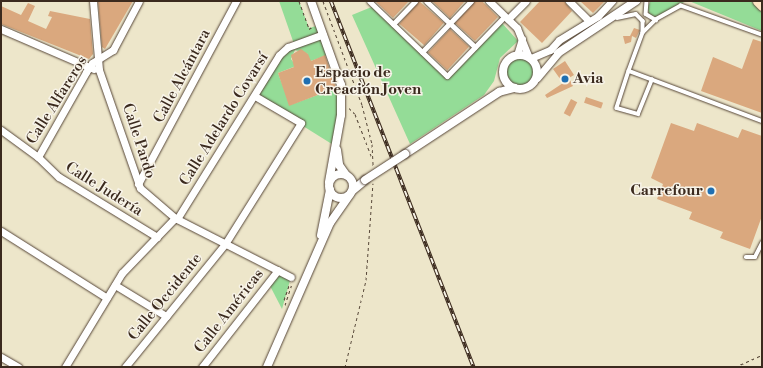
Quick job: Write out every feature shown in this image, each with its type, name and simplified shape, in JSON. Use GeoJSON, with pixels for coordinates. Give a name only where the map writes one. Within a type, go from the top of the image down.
{"type":"FeatureCollection","features":[{"type":"Feature","properties":{"kind":"main road"},"geometry":{"type":"LineString","coordinates":[[757,1],[762,6]]}},
{"type":"Feature","properties":{"kind":"street","name":"Calle Pardo"},"geometry":{"type":"LineString","coordinates":[[93,1],[99,70],[138,184],[176,218],[278,270],[292,280]]}},
{"type":"Feature","properties":{"kind":"street","name":"Calle Alfareros"},"geometry":{"type":"LineString","coordinates":[[38,157],[90,67],[99,58],[113,50],[139,1]]}},
{"type":"Feature","properties":{"kind":"street","name":"Calle Alcántara"},"geometry":{"type":"LineString","coordinates":[[138,184],[236,1]]}},
{"type":"Feature","properties":{"kind":"street"},"geometry":{"type":"LineString","coordinates":[[311,1],[341,85],[342,106],[329,186],[314,260]]}},
{"type":"Feature","properties":{"kind":"street"},"geometry":{"type":"LineString","coordinates":[[369,1],[447,76],[475,47],[526,1]]}},
{"type":"Feature","properties":{"kind":"street"},"geometry":{"type":"LineString","coordinates":[[393,24],[414,1]]}},
{"type":"Feature","properties":{"kind":"street"},"geometry":{"type":"LineString","coordinates":[[426,1],[475,47]]}},
{"type":"Feature","properties":{"kind":"street"},"geometry":{"type":"LineString","coordinates":[[422,52],[471,1]]}},
{"type":"Feature","properties":{"kind":"street"},"geometry":{"type":"LineString","coordinates":[[489,1],[507,18],[522,39],[531,58],[537,78]]}},
{"type":"Feature","properties":{"kind":"street"},"geometry":{"type":"LineString","coordinates":[[568,1],[596,28]]}},
{"type":"Feature","properties":{"kind":"street"},"geometry":{"type":"LineString","coordinates":[[531,58],[550,50],[559,40],[590,21],[612,1]]}},
{"type":"Feature","properties":{"kind":"street"},"geometry":{"type":"LineString","coordinates":[[329,186],[339,198],[351,192],[490,98],[514,88],[525,88],[537,78],[558,53],[636,1]]}},
{"type":"Feature","properties":{"kind":"street"},"geometry":{"type":"LineString","coordinates":[[1,29],[99,70]]}},
{"type":"Feature","properties":{"kind":"street","name":"Calle Adelardo Covarsí"},"geometry":{"type":"LineString","coordinates":[[64,367],[130,263],[176,218],[283,50],[323,34]]}},
{"type":"Feature","properties":{"kind":"street"},"geometry":{"type":"LineString","coordinates":[[517,55],[522,39]]}},
{"type":"Feature","properties":{"kind":"street"},"geometry":{"type":"LineString","coordinates":[[490,98],[504,76],[506,61],[517,55],[531,58],[558,53]]}},
{"type":"Feature","properties":{"kind":"street"},"geometry":{"type":"LineString","coordinates":[[504,76],[514,88]]}},
{"type":"Feature","properties":{"kind":"street","name":"Calle Occidente"},"geometry":{"type":"LineString","coordinates":[[125,367],[225,244],[301,123],[255,96]]}},
{"type":"Feature","properties":{"kind":"street","name":"Calle Judería"},"geometry":{"type":"LineString","coordinates":[[2,134],[38,157],[59,177],[157,237]]}},
{"type":"Feature","properties":{"kind":"street"},"geometry":{"type":"LineString","coordinates":[[267,367],[336,212],[351,192],[348,176],[339,165],[337,139]]}},
{"type":"Feature","properties":{"kind":"street"},"geometry":{"type":"LineString","coordinates":[[329,186],[334,176],[348,176],[369,181]]}},
{"type":"Feature","properties":{"kind":"street"},"geometry":{"type":"LineString","coordinates":[[1,231],[107,298]]}},
{"type":"Feature","properties":{"kind":"street","name":"Calle Américas"},"geometry":{"type":"LineString","coordinates":[[202,367],[278,270]]}},
{"type":"Feature","properties":{"kind":"street"},"geometry":{"type":"LineString","coordinates":[[115,285],[166,316]]}},
{"type":"Feature","properties":{"kind":"street"},"geometry":{"type":"LineString","coordinates":[[1,357],[18,367]]}},
{"type":"Feature","properties":{"kind":"lane"},"geometry":{"type":"LineString","coordinates":[[648,1],[646,14],[656,20]]}},
{"type":"Feature","properties":{"kind":"lane"},"geometry":{"type":"LineString","coordinates":[[643,32],[656,20],[685,6],[762,35]]}},
{"type":"Feature","properties":{"kind":"lane"},"geometry":{"type":"LineString","coordinates":[[608,20],[636,14],[643,21],[643,32],[618,108],[638,114],[652,80]]}},
{"type":"Feature","properties":{"kind":"lane"},"geometry":{"type":"LineString","coordinates":[[629,71],[762,121]]}},
{"type":"Feature","properties":{"kind":"lane"},"geometry":{"type":"LineString","coordinates":[[746,257],[755,257],[762,242]]}},
{"type":"Feature","properties":{"kind":"path"},"geometry":{"type":"LineString","coordinates":[[299,1],[309,29],[312,28],[302,1]]}},
{"type":"Feature","properties":{"kind":"path"},"geometry":{"type":"LineString","coordinates":[[323,1],[362,105],[372,159],[373,174]]}},
{"type":"Feature","properties":{"kind":"path"},"geometry":{"type":"LineString","coordinates":[[342,106],[352,109],[355,114],[372,159]]}},
{"type":"Feature","properties":{"kind":"path"},"geometry":{"type":"LineString","coordinates":[[345,367],[366,280],[369,181]]}},
{"type":"Feature","properties":{"kind":"path"},"geometry":{"type":"LineString","coordinates":[[285,301],[292,280]]}},
{"type":"Feature","properties":{"kind":"path"},"geometry":{"type":"LineString","coordinates":[[292,280],[284,304],[293,308]]}},
{"type":"Feature","properties":{"kind":"path"},"geometry":{"type":"LineString","coordinates":[[735,367],[762,355]]}},
{"type":"Feature","properties":{"kind":"green space"},"geometry":{"type":"Polygon","coordinates":[[[279,1],[299,1],[309,28],[320,25],[330,54],[308,62],[308,54],[295,50],[291,59],[296,66],[278,73],[290,105],[337,88],[343,102],[335,146],[255,96],[279,55],[294,44],[279,1]]]}},
{"type":"Feature","properties":{"kind":"green space"},"geometry":{"type":"Polygon","coordinates":[[[651,1],[686,1],[657,17],[650,16],[647,7],[651,1]]]}},
{"type":"Feature","properties":{"kind":"green space"},"geometry":{"type":"Polygon","coordinates":[[[689,1],[751,1],[762,12],[762,31],[689,1]]]}},
{"type":"Feature","properties":{"kind":"green space"},"geometry":{"type":"Polygon","coordinates":[[[374,6],[447,76],[501,22],[518,41],[500,58],[494,81],[484,95],[410,144],[352,15],[374,6]]]}},
{"type":"Feature","properties":{"kind":"green space"},"geometry":{"type":"Polygon","coordinates":[[[520,57],[531,61],[535,72],[531,83],[520,87],[509,83],[505,72],[509,61],[520,57]]]}},
{"type":"Feature","properties":{"kind":"green space"},"geometry":{"type":"Polygon","coordinates":[[[278,270],[291,277],[282,309],[268,282],[278,270]]]}},
{"type":"Feature","properties":{"kind":"building"},"geometry":{"type":"Polygon","coordinates":[[[98,1],[133,1],[105,49],[102,47],[98,1]]]}},
{"type":"Feature","properties":{"kind":"building"},"geometry":{"type":"Polygon","coordinates":[[[375,1],[409,1],[393,18],[375,1]]]}},
{"type":"Feature","properties":{"kind":"building"},"geometry":{"type":"Polygon","coordinates":[[[419,1],[444,23],[424,45],[399,24],[419,1]]]}},
{"type":"Feature","properties":{"kind":"building"},"geometry":{"type":"Polygon","coordinates":[[[432,1],[465,1],[450,18],[432,1]]]}},
{"type":"Feature","properties":{"kind":"building"},"geometry":{"type":"Polygon","coordinates":[[[475,1],[482,1],[498,17],[475,41],[455,23],[475,1]]]}},
{"type":"Feature","properties":{"kind":"building"},"geometry":{"type":"Polygon","coordinates":[[[540,1],[564,1],[572,11],[542,43],[520,22],[540,1]]]}},
{"type":"Feature","properties":{"kind":"building"},"geometry":{"type":"Polygon","coordinates":[[[580,1],[605,1],[593,13],[580,1]]]}},
{"type":"Feature","properties":{"kind":"building"},"geometry":{"type":"Polygon","coordinates":[[[28,3],[35,6],[28,21],[46,29],[52,17],[48,16],[50,11],[90,19],[93,54],[89,59],[1,24],[1,6],[21,15],[28,3]]]}},
{"type":"Feature","properties":{"kind":"building"},"geometry":{"type":"Polygon","coordinates":[[[634,28],[640,30],[636,38],[632,36],[631,42],[625,44],[623,36],[630,36],[634,28]]]}},
{"type":"Feature","properties":{"kind":"building"},"geometry":{"type":"Polygon","coordinates":[[[450,29],[469,47],[447,70],[428,52],[450,29]]]}},
{"type":"Feature","properties":{"kind":"building"},"geometry":{"type":"Polygon","coordinates":[[[753,39],[762,42],[762,113],[701,91],[713,57],[742,69],[753,39]]]}},
{"type":"Feature","properties":{"kind":"building","name":"Espacio de Creación Joven"},"geometry":{"type":"Polygon","coordinates":[[[301,49],[308,54],[311,61],[325,55],[336,88],[289,106],[278,73],[294,67],[291,55],[301,49]]]}},
{"type":"Feature","properties":{"kind":"building","name":"Avia"},"geometry":{"type":"Polygon","coordinates":[[[565,61],[574,75],[569,78],[573,86],[547,98],[545,95],[563,83],[553,69],[565,61]]]}},
{"type":"Feature","properties":{"kind":"building"},"geometry":{"type":"Polygon","coordinates":[[[586,97],[603,103],[601,109],[584,103],[586,97]]]}},
{"type":"Feature","properties":{"kind":"building"},"geometry":{"type":"Polygon","coordinates":[[[571,99],[577,102],[570,116],[564,113],[571,99]]]}},
{"type":"Feature","properties":{"kind":"building","name":"Carrefour"},"geometry":{"type":"Polygon","coordinates":[[[671,123],[694,131],[697,123],[738,138],[742,129],[762,136],[762,216],[750,249],[720,238],[723,232],[689,219],[692,212],[657,199],[663,184],[651,178],[671,123]]]}},
{"type":"Feature","properties":{"kind":"railway"},"geometry":{"type":"LineString","coordinates":[[331,1],[474,367]]}},
{"type":"Feature","properties":{"kind":"place","name":"Avia"},"geometry":{"type":"Point","coordinates":[565,79]}},
{"type":"Feature","properties":{"kind":"place","name":"Espacio de Creación Joven"},"geometry":{"type":"Point","coordinates":[307,81]}},
{"type":"Feature","properties":{"kind":"place","name":"Carrefour"},"geometry":{"type":"Point","coordinates":[711,191]}}]}
